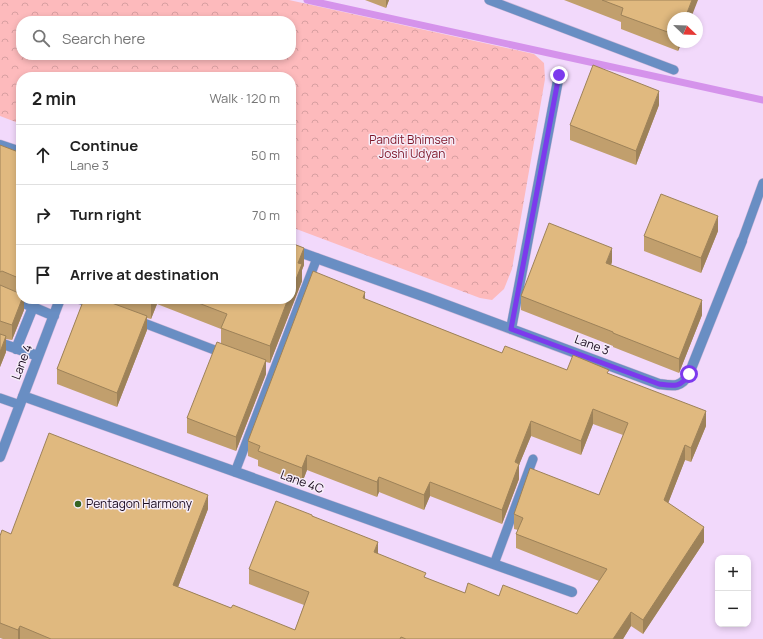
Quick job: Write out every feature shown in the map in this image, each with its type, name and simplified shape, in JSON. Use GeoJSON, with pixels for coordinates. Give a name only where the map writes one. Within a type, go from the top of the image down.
{"type":"FeatureCollection","features":[{"type":"Feature","properties":{"kind":"street"},"geometry":{"type":"LineString","coordinates":[[511,329],[559,75]]}},
{"type":"Feature","properties":{"kind":"street"},"geometry":{"type":"LineString","coordinates":[[0,145],[16,150]]}},
{"type":"Feature","properties":{"kind":"street","name":"Lane 3"},"geometry":{"type":"LineString","coordinates":[[296,251],[659,384],[669,386],[680,385],[686,380],[742,241]]}},
{"type":"Feature","properties":{"kind":"street"},"geometry":{"type":"LineString","coordinates":[[0,294],[16,300]]}},
{"type":"Feature","properties":{"kind":"street"},"geometry":{"type":"LineString","coordinates":[[25,304],[54,316]]}},
{"type":"Feature","properties":{"kind":"street","name":"Lane 4"},"geometry":{"type":"LineString","coordinates":[[0,457],[58,304]]}},
{"type":"Feature","properties":{"kind":"street"},"geometry":{"type":"LineString","coordinates":[[16,349],[33,307]]}},
{"type":"Feature","properties":{"kind":"street"},"geometry":{"type":"LineString","coordinates":[[0,343],[38,356]]}},
{"type":"Feature","properties":{"kind":"street","name":"Lane 4C"},"geometry":{"type":"LineString","coordinates":[[22,401],[235,472],[572,592]]}},
{"type":"Feature","properties":{"kind":"lane"},"geometry":{"type":"LineString","coordinates":[[489,0],[674,70]]}},
{"type":"Feature","properties":{"kind":"lane","name":"Lane 3"},"geometry":{"type":"LineString","coordinates":[[742,241],[763,184]]}},
{"type":"Feature","properties":{"kind":"lane"},"geometry":{"type":"LineString","coordinates":[[235,472],[270,370],[317,258]]}},
{"type":"Feature","properties":{"kind":"lane"},"geometry":{"type":"LineString","coordinates":[[92,304],[102,308]]}},
{"type":"Feature","properties":{"kind":"lane"},"geometry":{"type":"LineString","coordinates":[[124,316],[236,358]]}},
{"type":"Feature","properties":{"kind":"lane"},"geometry":{"type":"LineString","coordinates":[[0,398],[22,401]]}},
{"type":"Feature","properties":{"kind":"lane"},"geometry":{"type":"LineString","coordinates":[[494,564],[533,459]]}},
{"type":"Feature","properties":{"kind":"green space","name":"Pandit Bhimsen Joshi Udyan"},"geometry":{"type":"Polygon","coordinates":[[[0,0],[289,0],[534,54],[544,63],[545,79],[512,269],[504,289],[492,300],[480,298],[296,229],[296,72],[16,72],[16,122],[0,116],[0,0]]]}},
{"type":"Feature","properties":{"kind":"building"},"geometry":{"type":"Polygon","coordinates":[[[602,0],[692,0],[687,12],[667,12],[667,32],[621,15],[623,8],[602,0]]]}},
{"type":"Feature","properties":{"kind":"building"},"geometry":{"type":"Polygon","coordinates":[[[593,65],[659,91],[636,151],[570,125],[593,65]]]}},
{"type":"Feature","properties":{"kind":"building"},"geometry":{"type":"Polygon","coordinates":[[[0,145],[16,151],[16,277],[2,271],[0,272],[0,145]]]}},
{"type":"Feature","properties":{"kind":"building"},"geometry":{"type":"Polygon","coordinates":[[[661,194],[718,216],[701,258],[644,236],[661,194]]]}},
{"type":"Feature","properties":{"kind":"building"},"geometry":{"type":"Polygon","coordinates":[[[549,223],[612,248],[606,263],[702,300],[679,359],[521,296],[549,223]]]}},
{"type":"Feature","properties":{"kind":"building"},"geometry":{"type":"Polygon","coordinates":[[[296,245],[304,248],[298,263],[302,264],[296,279],[296,245]]]}},
{"type":"Feature","properties":{"kind":"building"},"geometry":{"type":"Polygon","coordinates":[[[313,271],[365,292],[363,298],[502,353],[505,346],[567,370],[573,355],[609,370],[607,373],[706,411],[691,448],[685,445],[664,500],[704,527],[643,620],[631,612],[613,639],[406,639],[401,637],[400,639],[51,639],[20,626],[18,630],[0,623],[0,536],[2,530],[11,534],[49,433],[208,495],[173,585],[231,608],[233,605],[295,630],[309,592],[249,569],[276,501],[378,542],[374,552],[426,573],[424,577],[465,593],[468,583],[499,596],[503,585],[577,614],[607,569],[516,534],[523,518],[514,514],[530,468],[599,495],[628,423],[593,409],[581,441],[531,421],[515,462],[519,464],[502,510],[430,482],[424,495],[379,477],[377,482],[307,455],[302,468],[258,451],[260,446],[248,441],[313,271]]]}},
{"type":"Feature","properties":{"kind":"building"},"geometry":{"type":"Polygon","coordinates":[[[0,285],[16,292],[16,304],[20,304],[12,325],[0,321],[0,285]]]}},
{"type":"Feature","properties":{"kind":"building"},"geometry":{"type":"Polygon","coordinates":[[[82,304],[115,304],[147,316],[117,393],[57,369],[82,304]]]}},
{"type":"Feature","properties":{"kind":"building"},"geometry":{"type":"Polygon","coordinates":[[[201,304],[286,304],[270,346],[221,328],[227,314],[201,304]]]}},
{"type":"Feature","properties":{"kind":"building"},"geometry":{"type":"Polygon","coordinates":[[[0,334],[6,336],[0,352],[0,334]]]}},
{"type":"Feature","properties":{"kind":"building"},"geometry":{"type":"Polygon","coordinates":[[[217,342],[266,360],[236,437],[187,418],[217,342]]]}},
{"type":"Feature","properties":{"kind":"waterway"},"geometry":{"type":"LineString","coordinates":[[307,0],[763,100]]}},
{"type":"Feature","properties":{"kind":"place","name":"Pentagon Harmony"},"geometry":{"type":"Point","coordinates":[78,504]}},
{"type":"Feature","properties":{"kind":"route"},"geometry":{"type":"LineString","coordinates":[[559,75],[511,329],[659,384],[669,386],[680,385],[686,380],[689,374]]}}]}
